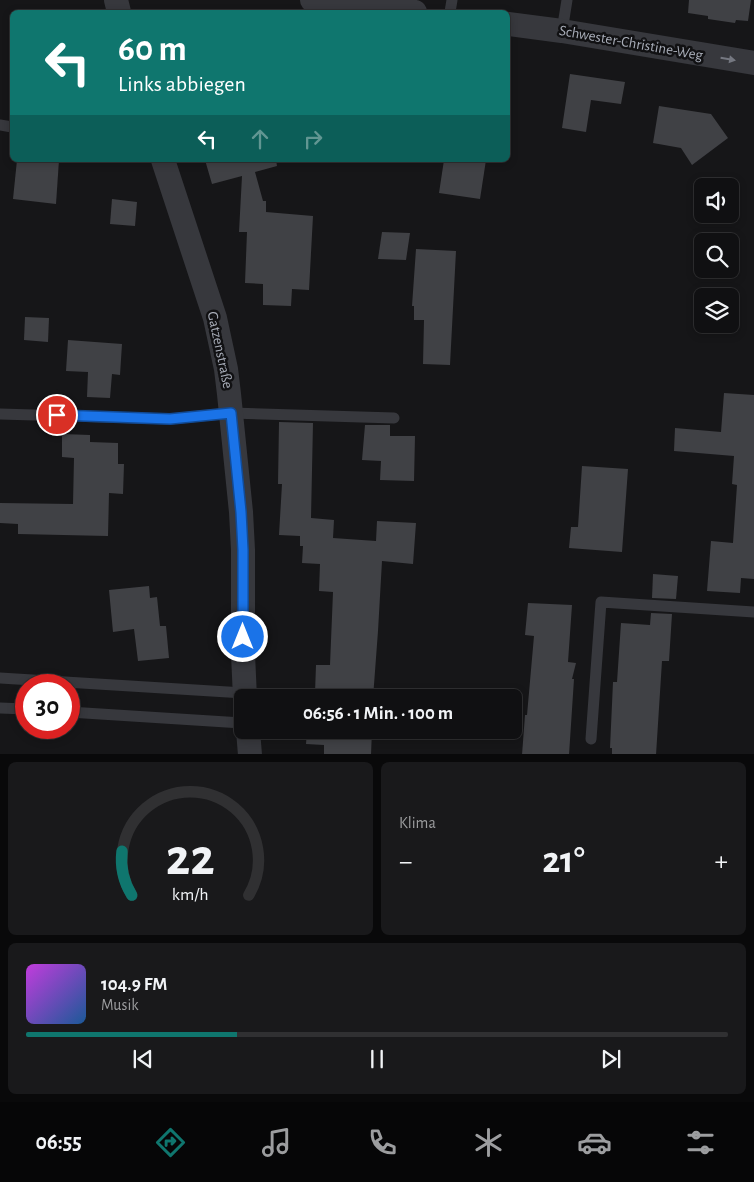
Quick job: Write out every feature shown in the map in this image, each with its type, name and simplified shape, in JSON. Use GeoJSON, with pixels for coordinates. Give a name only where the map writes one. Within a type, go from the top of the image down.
{"type":"FeatureCollection","features":[{"type":"Feature","properties":{"kind":"street"},"geometry":{"type":"LineString","coordinates":[[312,0],[385,4],[408,10]]}},
{"type":"Feature","properties":{"kind":"street","name":"Schwester-Christine-Weg"},"geometry":{"type":"LineString","coordinates":[[510,24],[754,63]]}},
{"type":"Feature","properties":{"kind":"street","name":"Gatzenstraße"},"geometry":{"type":"LineString","coordinates":[[163,162],[215,318],[226,369],[241,512],[245,689]]}},
{"type":"Feature","properties":{"kind":"street"},"geometry":{"type":"LineString","coordinates":[[249,739],[250,754]]}},
{"type":"Feature","properties":{"kind":"lane"},"geometry":{"type":"LineString","coordinates":[[562,31],[567,0]]}},
{"type":"Feature","properties":{"kind":"lane"},"geometry":{"type":"LineString","coordinates":[[0,414],[170,419],[231,413],[394,418]]}},
{"type":"Feature","properties":{"kind":"lane"},"geometry":{"type":"LineString","coordinates":[[591,739],[601,602],[754,612]]}},
{"type":"Feature","properties":{"kind":"lane"},"geometry":{"type":"LineString","coordinates":[[0,678],[234,694]]}},
{"type":"Feature","properties":{"kind":"lane"},"geometry":{"type":"LineString","coordinates":[[0,708],[15,709]]}},
{"type":"Feature","properties":{"kind":"lane"},"geometry":{"type":"LineString","coordinates":[[80,713],[234,722]]}},
{"type":"Feature","properties":{"kind":"building"},"geometry":{"type":"Polygon","coordinates":[[[689,0],[751,0],[748,21],[736,20],[735,23],[708,19],[708,16],[688,13],[689,0]]]}},
{"type":"Feature","properties":{"kind":"building"},"geometry":{"type":"Polygon","coordinates":[[[570,74],[625,82],[621,104],[591,100],[586,132],[562,128],[570,74]]]}},
{"type":"Feature","properties":{"kind":"building"},"geometry":{"type":"Polygon","coordinates":[[[659,106],[711,114],[728,138],[692,165],[681,148],[653,143],[659,106]]]}},
{"type":"Feature","properties":{"kind":"building"},"geometry":{"type":"Polygon","coordinates":[[[17,162],[59,162],[56,204],[13,199],[17,162]]]}},
{"type":"Feature","properties":{"kind":"building"},"geometry":{"type":"Polygon","coordinates":[[[206,162],[276,162],[277,166],[255,172],[263,201],[266,201],[266,212],[313,216],[309,290],[292,289],[291,306],[263,305],[263,284],[245,283],[247,232],[239,232],[242,176],[212,184],[206,162]]]}},
{"type":"Feature","properties":{"kind":"building"},"geometry":{"type":"Polygon","coordinates":[[[444,162],[486,162],[480,199],[439,193],[444,162]]]}},
{"type":"Feature","properties":{"kind":"building"},"geometry":{"type":"Polygon","coordinates":[[[112,199],[137,202],[135,226],[110,224],[112,199]]]}},
{"type":"Feature","properties":{"kind":"building"},"geometry":{"type":"Polygon","coordinates":[[[382,232],[410,233],[406,260],[378,259],[382,232]]]}},
{"type":"Feature","properties":{"kind":"building"},"geometry":{"type":"Polygon","coordinates":[[[416,249],[456,251],[450,365],[423,364],[424,320],[414,320],[414,306],[412,306],[416,249]]]}},
{"type":"Feature","properties":{"kind":"building"},"geometry":{"type":"Polygon","coordinates":[[[25,317],[49,318],[48,342],[24,340],[25,317]]]}},
{"type":"Feature","properties":{"kind":"building"},"geometry":{"type":"Polygon","coordinates":[[[68,340],[122,344],[120,375],[112,374],[110,398],[87,397],[88,372],[66,371],[68,340]]]}},
{"type":"Feature","properties":{"kind":"building"},"geometry":{"type":"Polygon","coordinates":[[[724,393],[754,395],[754,579],[741,578],[740,593],[707,591],[711,541],[733,543],[737,485],[732,484],[734,456],[674,451],[675,428],[721,432],[724,393]]]}},
{"type":"Feature","properties":{"kind":"building"},"geometry":{"type":"Polygon","coordinates":[[[279,422],[313,423],[311,518],[334,520],[333,538],[376,541],[377,521],[416,523],[413,564],[382,561],[374,689],[315,689],[316,665],[330,665],[333,592],[319,591],[320,564],[302,563],[303,546],[300,546],[300,536],[279,535],[282,484],[278,484],[279,422]]]}},
{"type":"Feature","properties":{"kind":"building"},"geometry":{"type":"Polygon","coordinates":[[[365,425],[390,425],[390,436],[415,436],[414,481],[380,480],[381,461],[362,460],[365,425]]]}},
{"type":"Feature","properties":{"kind":"building"},"geometry":{"type":"Polygon","coordinates":[[[62,434],[90,435],[90,442],[118,443],[118,464],[124,464],[123,494],[109,493],[108,536],[18,534],[18,524],[0,523],[0,503],[73,504],[74,458],[62,457],[62,434]]]}},
{"type":"Feature","properties":{"kind":"building"},"geometry":{"type":"Polygon","coordinates":[[[582,466],[628,469],[622,552],[569,548],[571,527],[578,527],[582,466]]]}},
{"type":"Feature","properties":{"kind":"building"},"geometry":{"type":"Polygon","coordinates":[[[653,574],[678,576],[676,599],[652,598],[653,574]]]}},
{"type":"Feature","properties":{"kind":"building"},"geometry":{"type":"Polygon","coordinates":[[[149,586],[150,598],[157,597],[160,626],[166,626],[169,658],[138,661],[134,629],[113,632],[109,590],[149,586]]]}},
{"type":"Feature","properties":{"kind":"building"},"geometry":{"type":"Polygon","coordinates":[[[528,603],[572,605],[568,662],[576,663],[572,679],[574,679],[569,754],[522,754],[534,636],[525,635],[528,603]]]}},
{"type":"Feature","properties":{"kind":"building"},"geometry":{"type":"Polygon","coordinates":[[[651,613],[672,614],[669,661],[662,661],[656,754],[612,754],[612,748],[610,748],[613,682],[617,682],[621,623],[650,625],[651,613]]]}},
{"type":"Feature","properties":{"kind":"building"},"geometry":{"type":"Polygon","coordinates":[[[306,739],[372,739],[371,754],[324,754],[324,745],[306,744],[306,739]]]}},
{"type":"Feature","properties":{"kind":"route"},"geometry":{"type":"LineString","coordinates":[[57,415],[170,419],[231,413],[241,512],[243,637]]}}]}
